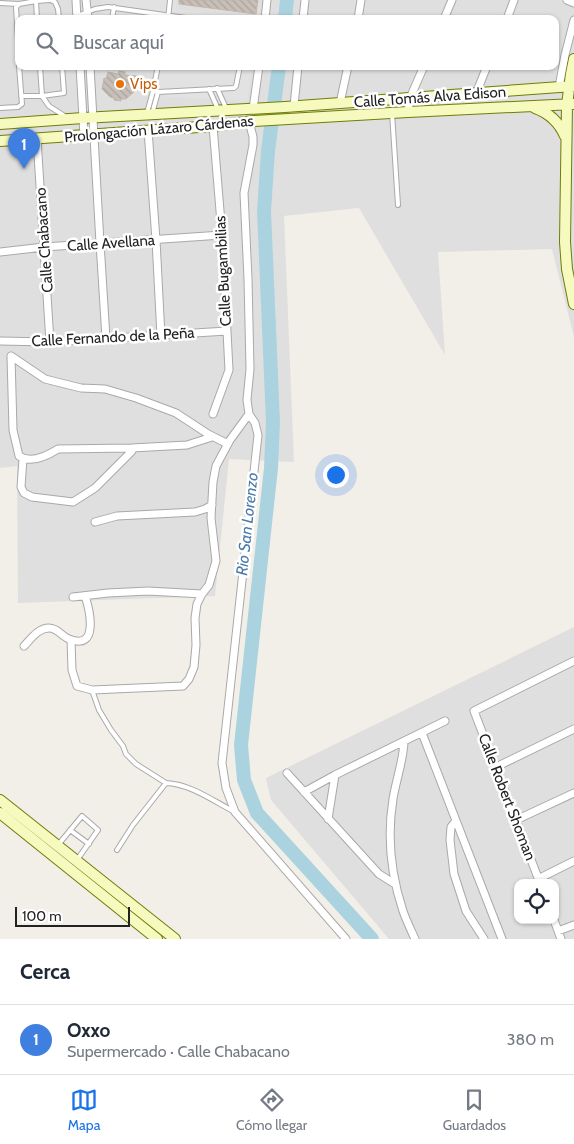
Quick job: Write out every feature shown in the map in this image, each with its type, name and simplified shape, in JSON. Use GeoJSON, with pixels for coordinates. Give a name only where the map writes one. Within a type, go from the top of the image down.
{"type":"FeatureCollection","features":[{"type":"Feature","properties":{"kind":"main road"},"geometry":{"type":"LineString","coordinates":[[574,59],[568,87],[571,104],[566,140],[565,257],[574,304]]}},
{"type":"Feature","properties":{"kind":"main road","name":"Calle Tomás Alva Edison"},"geometry":{"type":"LineString","coordinates":[[289,107],[568,87]]}},
{"type":"Feature","properties":{"kind":"main road","name":"Calle Tomás Alva Edison"},"geometry":{"type":"LineString","coordinates":[[288,119],[571,104]]}},
{"type":"Feature","properties":{"kind":"main road"},"geometry":{"type":"LineString","coordinates":[[529,106],[542,110],[553,118],[561,128],[566,140]]}},
{"type":"Feature","properties":{"kind":"main road","name":"Prolongación Lázaro Cárdenas"},"geometry":{"type":"LineString","coordinates":[[0,124],[88,117],[289,107]]}},
{"type":"Feature","properties":{"kind":"main road","name":"Prolongación Lázaro Cárdenas"},"geometry":{"type":"LineString","coordinates":[[0,141],[288,119]]}},
{"type":"Feature","properties":{"kind":"main road"},"geometry":{"type":"LineString","coordinates":[[0,800],[54,850],[70,870],[157,939]]}},
{"type":"Feature","properties":{"kind":"main road"},"geometry":{"type":"LineString","coordinates":[[0,813],[54,850],[76,861],[175,939]]}},
{"type":"Feature","properties":{"kind":"street"},"geometry":{"type":"LineString","coordinates":[[76,0],[77,15]]}},
{"type":"Feature","properties":{"kind":"street"},"geometry":{"type":"LineString","coordinates":[[86,0],[87,15]]}},
{"type":"Feature","properties":{"kind":"street"},"geometry":{"type":"LineString","coordinates":[[265,15],[267,0]]}},
{"type":"Feature","properties":{"kind":"street"},"geometry":{"type":"LineString","coordinates":[[303,15],[305,0]]}},
{"type":"Feature","properties":{"kind":"street"},"geometry":{"type":"LineString","coordinates":[[359,15],[362,0]]}},
{"type":"Feature","properties":{"kind":"street"},"geometry":{"type":"LineString","coordinates":[[446,15],[452,0]]}},
{"type":"Feature","properties":{"kind":"street"},"geometry":{"type":"LineString","coordinates":[[508,15],[514,0]]}},
{"type":"Feature","properties":{"kind":"street"},"geometry":{"type":"LineString","coordinates":[[567,0],[574,3]]}},
{"type":"Feature","properties":{"kind":"street"},"geometry":{"type":"LineString","coordinates":[[568,87],[565,55],[574,20]]}},
{"type":"Feature","properties":{"kind":"street"},"geometry":{"type":"LineString","coordinates":[[81,70],[88,117]]}},
{"type":"Feature","properties":{"kind":"street"},"geometry":{"type":"LineString","coordinates":[[90,70],[89,135],[100,244],[106,338]]}},
{"type":"Feature","properties":{"kind":"street"},"geometry":{"type":"LineString","coordinates":[[255,109],[259,70]]}},
{"type":"Feature","properties":{"kind":"street"},"geometry":{"type":"LineString","coordinates":[[289,107],[297,70]]}},
{"type":"Feature","properties":{"kind":"street"},"geometry":{"type":"LineString","coordinates":[[340,103],[347,70]]}},
{"type":"Feature","properties":{"kind":"street"},"geometry":{"type":"LineString","coordinates":[[408,112],[410,98],[422,70]]}},
{"type":"Feature","properties":{"kind":"street"},"geometry":{"type":"LineString","coordinates":[[476,94],[485,70]]}},
{"type":"Feature","properties":{"kind":"street"},"geometry":{"type":"LineString","coordinates":[[252,121],[253,145],[244,193],[250,369],[246,400],[249,414],[255,424],[258,435],[222,764],[226,788],[235,812],[346,939]]}},
{"type":"Feature","properties":{"kind":"street","name":"Calle Bugambilias"},"geometry":{"type":"LineString","coordinates":[[213,414],[229,370],[214,126]]}},
{"type":"Feature","properties":{"kind":"street"},"geometry":{"type":"LineString","coordinates":[[148,130],[161,336]]}},
{"type":"Feature","properties":{"kind":"street","name":"Calle Chabacano"},"geometry":{"type":"LineString","coordinates":[[37,138],[50,342]]}},
{"type":"Feature","properties":{"kind":"street","name":"Calle Avellana"},"geometry":{"type":"LineString","coordinates":[[0,252],[44,247],[222,235]]}},
{"type":"Feature","properties":{"kind":"street","name":"Calle Fernando de la Peña"},"geometry":{"type":"LineString","coordinates":[[0,341],[50,342],[227,331]]}},
{"type":"Feature","properties":{"kind":"street"},"geometry":{"type":"LineString","coordinates":[[212,437],[188,445],[58,450],[32,460],[23,459],[19,456],[13,430],[11,356],[45,379],[81,388],[105,389],[176,412],[212,437],[228,444]]}},
{"type":"Feature","properties":{"kind":"street"},"geometry":{"type":"LineString","coordinates":[[71,640],[72,670],[77,686],[92,690],[183,686],[189,679],[194,667],[196,604],[209,585],[216,561],[211,518],[216,466],[228,444],[249,414]]}},
{"type":"Feature","properties":{"kind":"street"},"geometry":{"type":"LineString","coordinates":[[23,459],[21,487],[24,493],[40,498],[73,502],[95,488],[132,451],[132,448]]}},
{"type":"Feature","properties":{"kind":"street"},"geometry":{"type":"LineString","coordinates":[[95,522],[117,516],[195,512],[212,505]]}},
{"type":"Feature","properties":{"kind":"street"},"geometry":{"type":"LineString","coordinates":[[73,597],[148,591],[202,594]]}},
{"type":"Feature","properties":{"kind":"street"},"geometry":{"type":"LineString","coordinates":[[24,646],[39,630],[48,628],[57,630],[64,637],[71,640],[86,639],[91,623],[85,596]]}},
{"type":"Feature","properties":{"kind":"street","name":"Calle Robert Shoman"},"geometry":{"type":"LineString","coordinates":[[538,879],[474,711],[574,660]]}},
{"type":"Feature","properties":{"kind":"street"},"geometry":{"type":"LineString","coordinates":[[304,792],[445,721]]}},
{"type":"Feature","properties":{"kind":"street"},"geometry":{"type":"LineString","coordinates":[[496,767],[574,729]]}},
{"type":"Feature","properties":{"kind":"street"},"geometry":{"type":"LineString","coordinates":[[422,733],[502,939]]}},
{"type":"Feature","properties":{"kind":"street"},"geometry":{"type":"LineString","coordinates":[[404,742],[403,757],[393,799],[390,837],[395,884],[403,912],[415,939]]}},
{"type":"Feature","properties":{"kind":"street"},"geometry":{"type":"LineString","coordinates":[[287,773],[378,874],[395,884]]}},
{"type":"Feature","properties":{"kind":"street"},"geometry":{"type":"LineString","coordinates":[[328,819],[335,775]]}},
{"type":"Feature","properties":{"kind":"street"},"geometry":{"type":"LineString","coordinates":[[516,820],[574,793]]}},
{"type":"Feature","properties":{"kind":"street"},"geometry":{"type":"LineString","coordinates":[[456,821],[451,827],[450,840],[454,874],[466,911],[484,939]]}},
{"type":"Feature","properties":{"kind":"street"},"geometry":{"type":"LineString","coordinates":[[542,879],[574,861]]}},
{"type":"Feature","properties":{"kind":"street"},"geometry":{"type":"LineString","coordinates":[[560,935],[574,925]]}},
{"type":"Feature","properties":{"kind":"lane"},"geometry":{"type":"LineString","coordinates":[[0,3],[19,4],[51,0],[56,2],[59,15]]}},
{"type":"Feature","properties":{"kind":"lane"},"geometry":{"type":"LineString","coordinates":[[104,0],[105,7]]}},
{"type":"Feature","properties":{"kind":"lane"},"geometry":{"type":"LineString","coordinates":[[168,15],[170,0]]}},
{"type":"Feature","properties":{"kind":"lane"},"geometry":{"type":"LineString","coordinates":[[36,1],[38,15]]}},
{"type":"Feature","properties":{"kind":"lane"},"geometry":{"type":"LineString","coordinates":[[16,15],[16,7],[19,4]]}},
{"type":"Feature","properties":{"kind":"lane"},"geometry":{"type":"LineString","coordinates":[[87,15],[105,7],[157,15]]}},
{"type":"Feature","properties":{"kind":"lane"},"geometry":{"type":"LineString","coordinates":[[113,15],[114,7]]}},
{"type":"Feature","properties":{"kind":"lane"},"geometry":{"type":"LineString","coordinates":[[0,108],[18,107],[22,104],[19,70]]}},
{"type":"Feature","properties":{"kind":"lane"},"geometry":{"type":"LineString","coordinates":[[40,70],[42,96],[49,106],[69,119]]}},
{"type":"Feature","properties":{"kind":"lane"},"geometry":{"type":"LineString","coordinates":[[21,96],[64,93],[62,70]]}},
{"type":"Feature","properties":{"kind":"lane"},"geometry":{"type":"LineString","coordinates":[[149,114],[156,91],[158,70]]}},
{"type":"Feature","properties":{"kind":"lane"},"geometry":{"type":"LineString","coordinates":[[156,91],[234,88],[239,70]]}},
{"type":"Feature","properties":{"kind":"lane"},"geometry":{"type":"LineString","coordinates":[[217,88],[223,111]]}},
{"type":"Feature","properties":{"kind":"lane"},"geometry":{"type":"LineString","coordinates":[[209,89],[223,111]]}},
{"type":"Feature","properties":{"kind":"lane"},"geometry":{"type":"LineString","coordinates":[[392,113],[398,205]]}},
{"type":"Feature","properties":{"kind":"lane"},"geometry":{"type":"LineString","coordinates":[[92,690],[99,710],[123,746],[126,754],[136,764],[166,782],[177,783],[235,812]]}},
{"type":"Feature","properties":{"kind":"lane"},"geometry":{"type":"LineString","coordinates":[[117,850],[133,825],[166,782]]}},
{"type":"Feature","properties":{"kind":"lane"},"geometry":{"type":"LineString","coordinates":[[54,850],[82,816],[98,830],[70,870]]}},
{"type":"Feature","properties":{"kind":"lane"},"geometry":{"type":"LineString","coordinates":[[70,830],[89,844]]}},
{"type":"Feature","properties":{"kind":"shaded area"},"geometry":{"type":"Polygon","coordinates":[[[0,0],[574,0],[574,337],[552,249],[438,252],[445,355],[359,208],[284,216],[294,462],[229,459],[215,596],[18,603],[17,466],[0,468],[0,0]]]}},
{"type":"Feature","properties":{"kind":"shaded area"},"geometry":{"type":"Polygon","coordinates":[[[101,0],[176,0],[176,9],[219,15],[103,15],[101,0]]]}},
{"type":"Feature","properties":{"kind":"shaded area"},"geometry":{"type":"Polygon","coordinates":[[[128,70],[251,70],[247,101],[151,96],[156,76],[128,70]]]}},
{"type":"Feature","properties":{"kind":"shaded area"},"geometry":{"type":"Polygon","coordinates":[[[574,627],[574,939],[389,939],[271,800],[266,778],[574,627]]]}},
{"type":"Feature","properties":{"kind":"building"},"geometry":{"type":"Polygon","coordinates":[[[179,0],[258,0],[256,14],[179,4],[179,0]]]}},
{"type":"Feature","properties":{"kind":"building","name":"Vips"},"geometry":{"type":"Polygon","coordinates":[[[119,71],[125,72],[125,75],[138,76],[136,90],[126,99],[121,99],[121,101],[114,100],[102,89],[104,78],[106,79],[108,72],[118,74],[119,71]]]}},
{"type":"Feature","properties":{"kind":"waterway","name":"Rio San Lorenzo"},"geometry":{"type":"LineString","coordinates":[[285,15],[287,0]]}},
{"type":"Feature","properties":{"kind":"waterway","name":"Rio San Lorenzo"},"geometry":{"type":"LineString","coordinates":[[278,70],[268,151],[264,211],[273,422],[271,468],[241,745],[244,780],[257,813],[372,939]]}},
{"type":"Feature","properties":{"kind":"place","name":"Vips"},"geometry":{"type":"Point","coordinates":[120,84]}},
{"type":"Feature","properties":{"kind":"place","name":"Oxxo"},"geometry":{"type":"Point","coordinates":[24,169]}}]}
